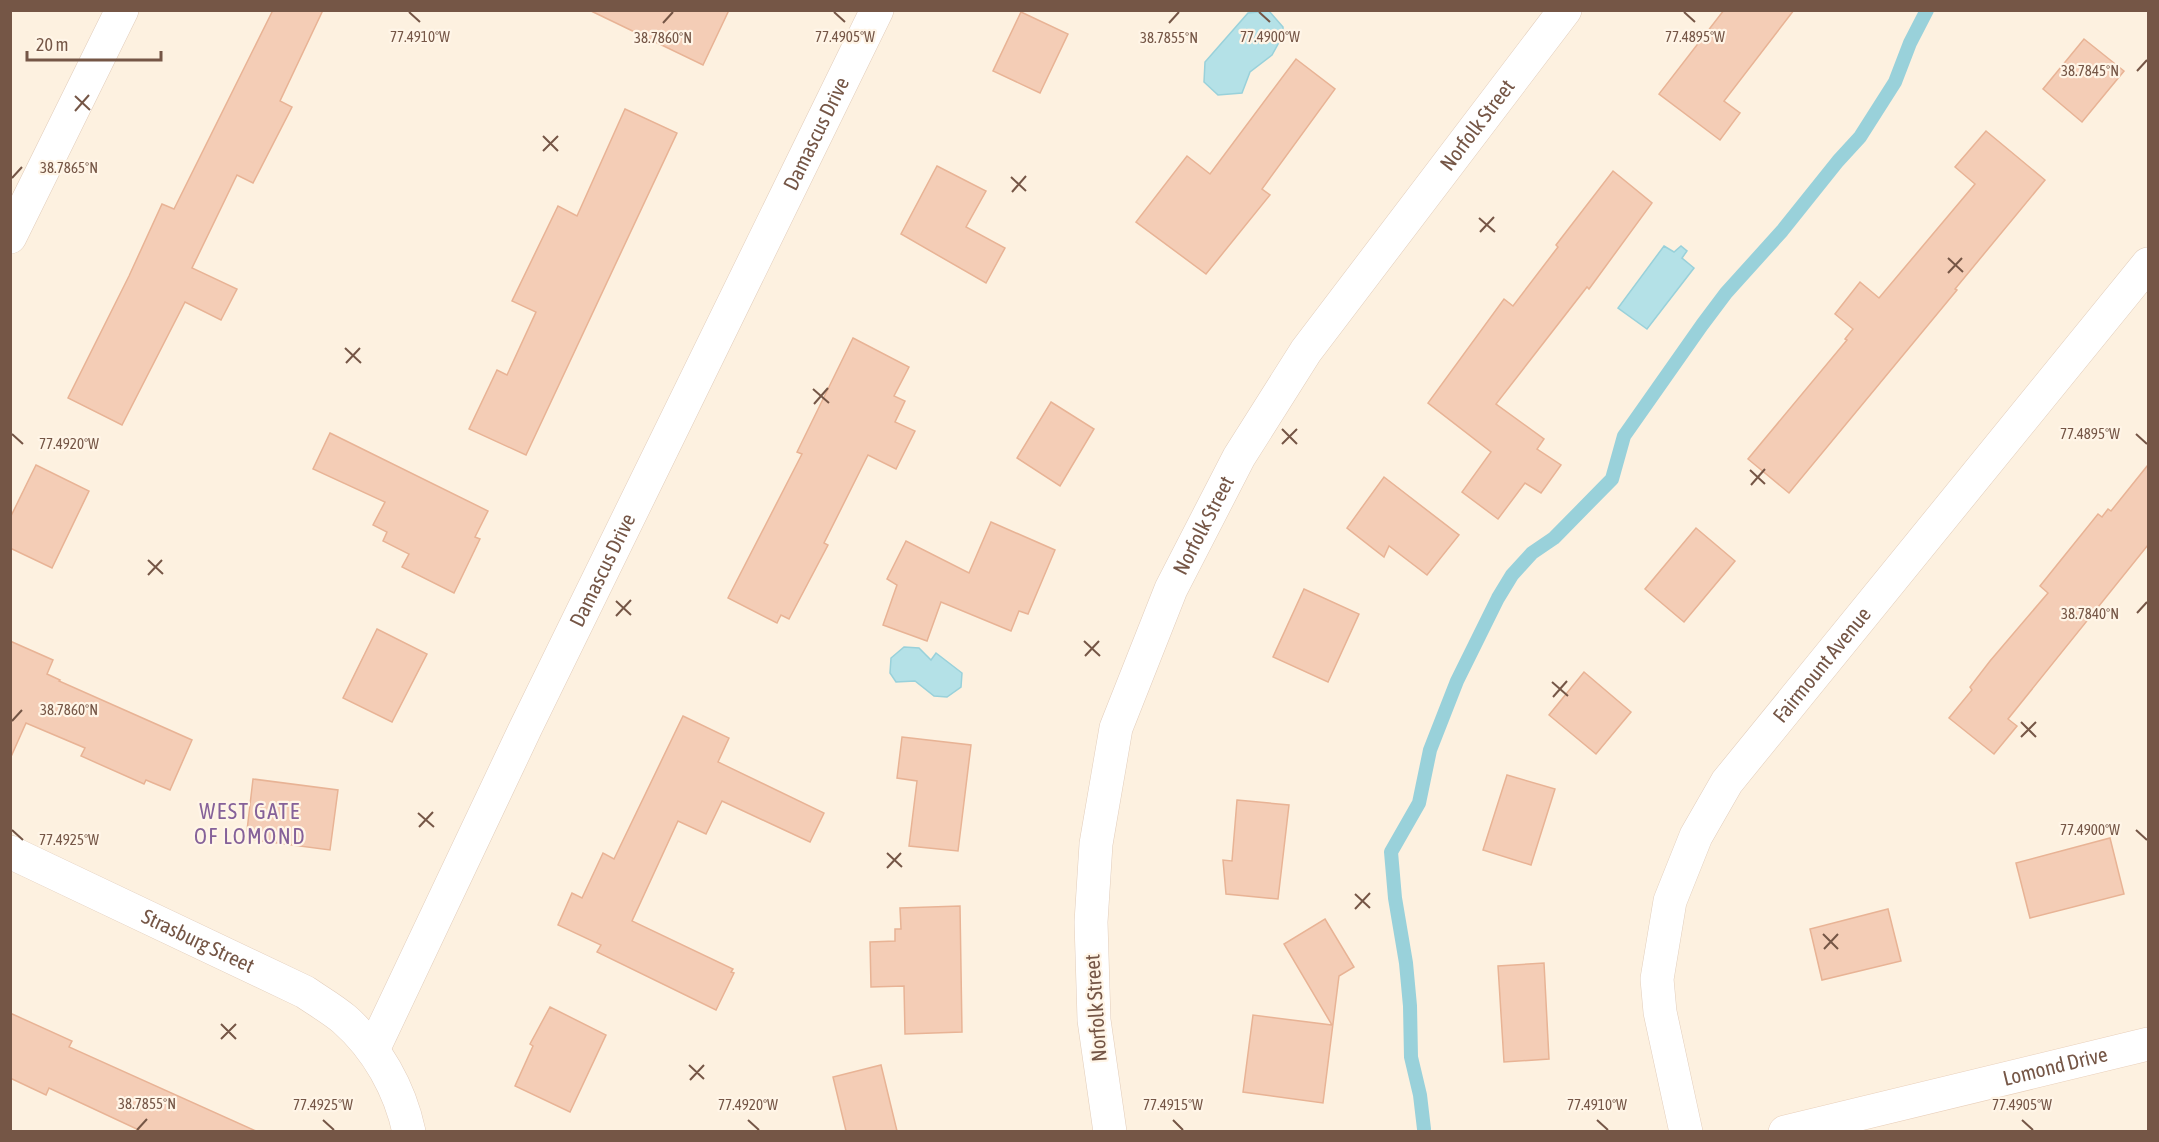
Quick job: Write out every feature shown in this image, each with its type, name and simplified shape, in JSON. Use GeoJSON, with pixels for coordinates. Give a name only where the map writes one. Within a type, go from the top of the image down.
{"type":"FeatureCollection","features":[{"type":"Feature","properties":{"kind":"street"},"geometry":{"type":"LineString","coordinates":[[10,237],[122,10]]}},
{"type":"Feature","properties":{"kind":"street","name":"Damascus Drive"},"geometry":{"type":"LineString","coordinates":[[373,1050],[525,727],[877,10]]}},
{"type":"Feature","properties":{"kind":"street","name":"Norfolk Street"},"geometry":{"type":"LineString","coordinates":[[1110,1131],[1094,1020],[1091,922],[1096,844],[1116,728],[1166,600],[1239,456],[1306,351],[1564,10]]}},
{"type":"Feature","properties":{"kind":"street","name":"Fairmount Avenue"},"geometry":{"type":"LineString","coordinates":[[1686,1131],[1660,1012],[1658,979],[1670,901],[1684,864],[1710,811],[1727,782],[2148,264]]}},
{"type":"Feature","properties":{"kind":"street","name":"Strasburg Street"},"geometry":{"type":"LineString","coordinates":[[10,852],[305,992],[344,1019],[373,1050]]}},
{"type":"Feature","properties":{"kind":"street","name":"Lomond Drive"},"geometry":{"type":"LineString","coordinates":[[1785,1131],[2148,1044]]}},
{"type":"Feature","properties":{"kind":"street"},"geometry":{"type":"LineString","coordinates":[[373,1050],[390,1077],[405,1112],[409,1131]]}},
{"type":"Feature","properties":{"kind":"water"},"geometry":{"type":"Polygon","coordinates":[[[1269,11],[1283,27],[1283,35],[1272,55],[1250,72],[1242,93],[1218,95],[1204,82],[1205,62],[1248,13],[1269,11]]]}},
{"type":"Feature","properties":{"kind":"water"},"geometry":{"type":"Polygon","coordinates":[[[1664,246],[1674,252],[1681,246],[1687,251],[1682,258],[1694,268],[1647,329],[1618,308],[1664,246]]]}},
{"type":"Feature","properties":{"kind":"water"},"geometry":{"type":"Polygon","coordinates":[[[904,647],[919,648],[931,660],[936,653],[962,673],[961,687],[947,697],[934,696],[915,681],[896,682],[890,673],[891,658],[904,647]]]}},
{"type":"Feature","properties":{"kind":"building"},"geometry":{"type":"Polygon","coordinates":[[[273,10],[323,10],[280,101],[292,107],[253,183],[237,175],[192,268],[237,289],[221,320],[185,302],[122,425],[68,398],[162,204],[174,209],[273,10]]]}},
{"type":"Feature","properties":{"kind":"building"},"geometry":{"type":"Polygon","coordinates":[[[589,10],[729,10],[703,65],[589,10]]]}},
{"type":"Feature","properties":{"kind":"building"},"geometry":{"type":"Polygon","coordinates":[[[1724,10],[1794,10],[1724,101],[1740,113],[1720,140],[1659,94],[1724,10]]]}},
{"type":"Feature","properties":{"kind":"building"},"geometry":{"type":"Polygon","coordinates":[[[1021,12],[1068,34],[1040,93],[993,71],[1021,12]]]}},
{"type":"Feature","properties":{"kind":"building"},"geometry":{"type":"Polygon","coordinates":[[[2084,39],[2124,71],[2082,122],[2043,89],[2084,39]]]}},
{"type":"Feature","properties":{"kind":"building"},"geometry":{"type":"Polygon","coordinates":[[[1296,59],[1335,89],[1262,189],[1270,195],[1206,274],[1136,222],[1187,156],[1210,174],[1296,59]]]}},
{"type":"Feature","properties":{"kind":"building"},"geometry":{"type":"Polygon","coordinates":[[[625,109],[677,133],[526,455],[469,429],[497,370],[507,375],[536,312],[512,301],[558,206],[577,216],[625,109]]]}},
{"type":"Feature","properties":{"kind":"building"},"geometry":{"type":"Polygon","coordinates":[[[1986,131],[2045,180],[1789,493],[1748,459],[1847,340],[1845,339],[1853,329],[1835,314],[1860,282],[1879,298],[1975,184],[1955,167],[1986,131]]]}},
{"type":"Feature","properties":{"kind":"building"},"geometry":{"type":"Polygon","coordinates":[[[937,166],[986,191],[966,227],[1005,248],[986,283],[901,234],[937,166]]]}},
{"type":"Feature","properties":{"kind":"building"},"geometry":{"type":"Polygon","coordinates":[[[1613,171],[1652,203],[1589,289],[1587,287],[1496,404],[1544,439],[1537,449],[1561,465],[1541,493],[1525,483],[1498,519],[1462,492],[1491,452],[1428,403],[1504,299],[1513,306],[1613,171]]]}},
{"type":"Feature","properties":{"kind":"building"},"geometry":{"type":"Polygon","coordinates":[[[853,338],[909,367],[894,396],[905,401],[895,422],[915,431],[896,469],[868,455],[824,543],[828,545],[789,619],[781,615],[777,623],[728,598],[802,454],[797,452],[853,338]]]}},
{"type":"Feature","properties":{"kind":"building"},"geometry":{"type":"Polygon","coordinates":[[[1051,402],[1094,429],[1060,486],[1017,458],[1051,402]]]}},
{"type":"Feature","properties":{"kind":"building"},"geometry":{"type":"Polygon","coordinates":[[[330,433],[488,511],[475,537],[480,539],[454,593],[402,567],[409,554],[383,541],[387,532],[373,525],[385,502],[313,469],[330,433]]]}},
{"type":"Feature","properties":{"kind":"building"},"geometry":{"type":"Polygon","coordinates":[[[36,465],[89,491],[52,568],[10,548],[10,518],[36,465]]]}},
{"type":"Feature","properties":{"kind":"building"},"geometry":{"type":"Polygon","coordinates":[[[2148,465],[2148,545],[2008,719],[2017,726],[1994,754],[1949,718],[1972,690],[1970,687],[1990,661],[2048,593],[2040,586],[2098,514],[2102,517],[2108,509],[2111,511],[2148,465]]]}},
{"type":"Feature","properties":{"kind":"building"},"geometry":{"type":"Polygon","coordinates":[[[1384,477],[1459,535],[1427,575],[1389,546],[1384,557],[1347,528],[1384,477]]]}},
{"type":"Feature","properties":{"kind":"building"},"geometry":{"type":"Polygon","coordinates":[[[991,522],[1055,550],[1028,614],[1019,611],[1011,631],[941,602],[927,641],[883,625],[897,585],[887,579],[906,541],[969,573],[991,522]]]}},
{"type":"Feature","properties":{"kind":"building"},"geometry":{"type":"Polygon","coordinates":[[[1696,528],[1735,561],[1684,622],[1645,589],[1696,528]]]}},
{"type":"Feature","properties":{"kind":"building"},"geometry":{"type":"Polygon","coordinates":[[[1304,589],[1359,614],[1328,682],[1273,657],[1304,589]]]}},
{"type":"Feature","properties":{"kind":"building"},"geometry":{"type":"Polygon","coordinates":[[[377,629],[427,654],[392,722],[343,698],[377,629]]]}},
{"type":"Feature","properties":{"kind":"building"},"geometry":{"type":"Polygon","coordinates":[[[10,641],[53,660],[47,674],[59,681],[192,740],[170,790],[146,780],[144,784],[81,756],[85,748],[26,723],[10,759],[10,641]]]}},
{"type":"Feature","properties":{"kind":"building"},"geometry":{"type":"Polygon","coordinates":[[[1584,672],[1631,712],[1596,754],[1549,715],[1584,672]]]}},
{"type":"Feature","properties":{"kind":"building"},"geometry":{"type":"Polygon","coordinates":[[[683,716],[729,738],[718,762],[824,813],[810,842],[722,801],[706,834],[678,821],[632,921],[733,969],[731,972],[734,973],[716,1010],[597,952],[601,945],[558,925],[572,893],[582,898],[603,853],[614,859],[683,716]]]}},
{"type":"Feature","properties":{"kind":"building"},"geometry":{"type":"Polygon","coordinates":[[[902,737],[971,745],[958,851],[909,846],[917,781],[897,778],[902,737]]]}},
{"type":"Feature","properties":{"kind":"building"},"geometry":{"type":"Polygon","coordinates":[[[1507,775],[1555,789],[1531,865],[1483,850],[1507,775]]]}},
{"type":"Feature","properties":{"kind":"building"},"geometry":{"type":"Polygon","coordinates":[[[253,779],[338,790],[330,850],[246,839],[253,779]]]}},
{"type":"Feature","properties":{"kind":"building"},"geometry":{"type":"Polygon","coordinates":[[[1237,800],[1289,805],[1278,899],[1226,894],[1223,860],[1232,861],[1237,800]]]}},
{"type":"Feature","properties":{"kind":"building"},"geometry":{"type":"Polygon","coordinates":[[[2110,838],[2124,894],[2030,918],[2016,863],[2110,838]]]}},
{"type":"Feature","properties":{"kind":"building"},"geometry":{"type":"Polygon","coordinates":[[[960,906],[962,1032],[905,1034],[904,986],[871,987],[870,942],[895,941],[895,929],[901,929],[900,908],[960,906]]]}},
{"type":"Feature","properties":{"kind":"building"},"geometry":{"type":"Polygon","coordinates":[[[1888,909],[1901,961],[1822,980],[1810,929],[1888,909]]]}},
{"type":"Feature","properties":{"kind":"building"},"geometry":{"type":"Polygon","coordinates":[[[1325,919],[1354,967],[1339,976],[1323,1103],[1243,1092],[1253,1015],[1332,1025],[1284,944],[1325,919]]]}},
{"type":"Feature","properties":{"kind":"building"},"geometry":{"type":"Polygon","coordinates":[[[1544,963],[1549,1059],[1504,1062],[1498,966],[1544,963]]]}},
{"type":"Feature","properties":{"kind":"building"},"geometry":{"type":"Polygon","coordinates":[[[550,1007],[606,1035],[570,1112],[515,1086],[533,1046],[530,1044],[550,1007]]]}},
{"type":"Feature","properties":{"kind":"building"},"geometry":{"type":"Polygon","coordinates":[[[10,1013],[72,1041],[69,1047],[256,1131],[141,1131],[49,1088],[46,1095],[10,1078],[10,1013]]]}},
{"type":"Feature","properties":{"kind":"building"},"geometry":{"type":"Polygon","coordinates":[[[881,1065],[897,1131],[846,1131],[833,1077],[881,1065]]]}},
{"type":"Feature","properties":{"kind":"waterway"},"geometry":{"type":"LineString","coordinates":[[1424,1129],[1420,1095],[1411,1057],[1406,963],[1395,898],[1391,852],[1419,803],[1430,750],[1457,681],[1498,598],[1512,575],[1532,553],[1554,538],[1612,479],[1624,436],[1702,325],[1726,293],[1782,231],[1860,137],[1895,82],[1910,43],[1927,10]]}},
{"type":"Feature","properties":{"kind":"district","name":"WEST GATE OF LOMOND"},"geometry":{"type":"Point","coordinates":[250,824]}}]}
